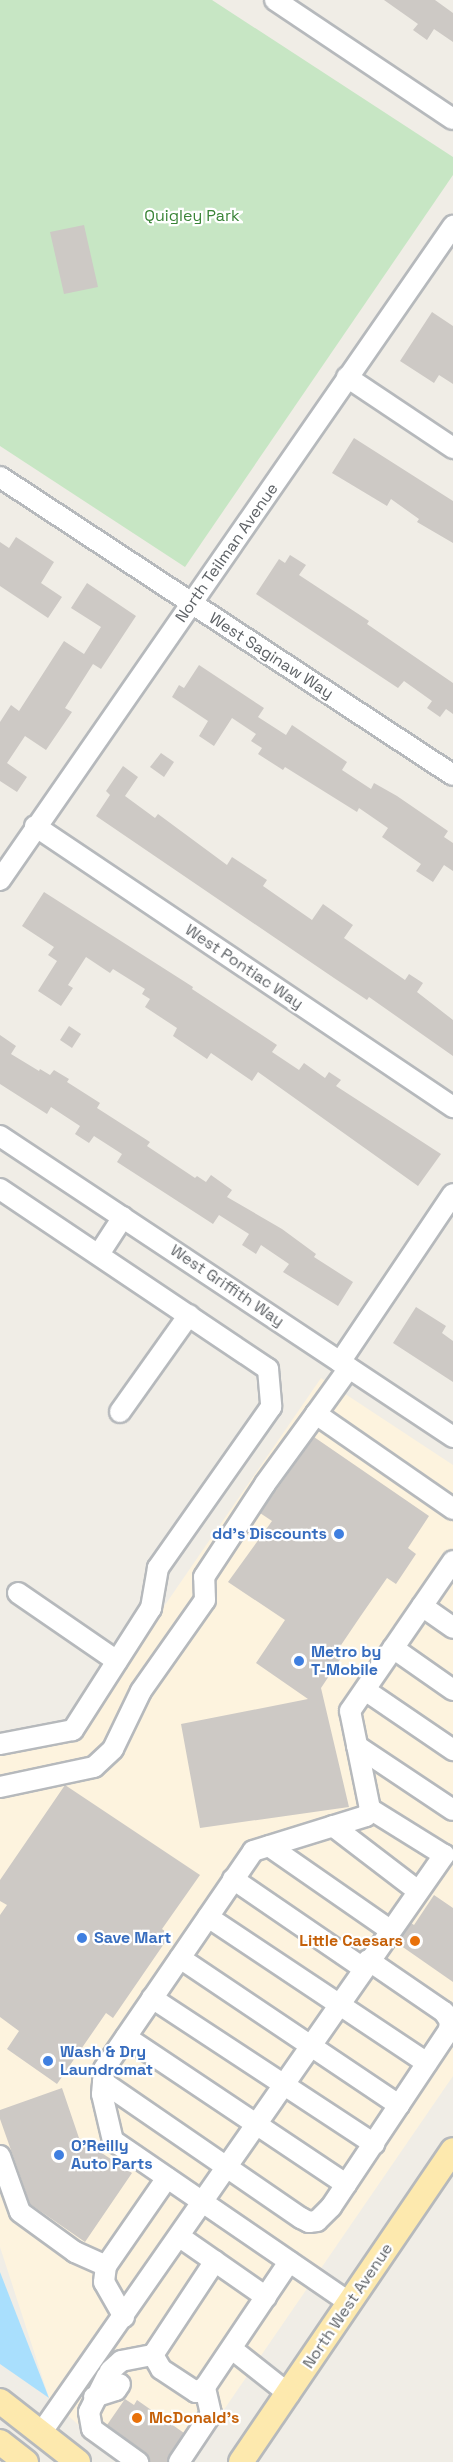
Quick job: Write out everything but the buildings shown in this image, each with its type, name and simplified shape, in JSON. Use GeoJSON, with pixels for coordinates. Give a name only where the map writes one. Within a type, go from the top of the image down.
{"type":"FeatureCollection","features":[{"type":"Feature","properties":{"kind":"main road","name":"North West Avenue"},"geometry":{"type":"LineString","coordinates":[[241,2462],[453,2150]]}},
{"type":"Feature","properties":{"kind":"main road"},"geometry":{"type":"LineString","coordinates":[[0,2401],[78,2462]]}},
{"type":"Feature","properties":{"kind":"main road"},"geometry":{"type":"LineString","coordinates":[[0,2442],[26,2462]]}},
{"type":"Feature","properties":{"kind":"street"},"geometry":{"type":"LineString","coordinates":[[275,0],[453,119]]}},
{"type":"Feature","properties":{"kind":"street","name":"North Teilman Avenue"},"geometry":{"type":"LineString","coordinates":[[0,880],[35,826],[192,605],[453,226]]}},
{"type":"Feature","properties":{"kind":"street"},"geometry":{"type":"LineString","coordinates":[[347,377],[453,448]]}},
{"type":"Feature","properties":{"kind":"street","name":"West Saginaw Way"},"geometry":{"type":"LineString","coordinates":[[0,477],[453,775]]}},
{"type":"Feature","properties":{"kind":"street","name":"West Pontiac Way"},"geometry":{"type":"LineString","coordinates":[[35,826],[453,1107]]}},
{"type":"Feature","properties":{"kind":"street","name":"West Griffith Way"},"geometry":{"type":"LineString","coordinates":[[0,1136],[453,1437]]}},
{"type":"Feature","properties":{"kind":"street"},"geometry":{"type":"LineString","coordinates":[[0,1189],[268,1369],[271,1407],[158,1568],[151,1608],[73,1730],[0,1744]]}},
{"type":"Feature","properties":{"kind":"street"},"geometry":{"type":"LineString","coordinates":[[0,1787],[94,1767],[113,1749],[141,1691],[205,1600],[204,1577],[265,1484],[316,1414],[344,1365],[453,1194]]}},
{"type":"Feature","properties":{"kind":"street"},"geometry":{"type":"LineString","coordinates":[[99,1254],[123,1217]]}},
{"type":"Feature","properties":{"kind":"street"},"geometry":{"type":"LineString","coordinates":[[120,1412],[189,1315]]}},
{"type":"Feature","properties":{"kind":"street"},"geometry":{"type":"LineString","coordinates":[[316,1414],[453,1509]]}},
{"type":"Feature","properties":{"kind":"street"},"geometry":{"type":"LineString","coordinates":[[350,2303],[113,2141],[102,2094],[104,2069],[253,1851],[366,1816],[370,1809],[351,1711],[452,1565]]}},
{"type":"Feature","properties":{"kind":"street"},"geometry":{"type":"LineString","coordinates":[[18,1593],[117,1661]]}},
{"type":"Feature","properties":{"kind":"street"},"geometry":{"type":"LineString","coordinates":[[422,1606],[453,1628]]}},
{"type":"Feature","properties":{"kind":"street"},"geometry":{"type":"LineString","coordinates":[[393,1648],[453,1690]]}},
{"type":"Feature","properties":{"kind":"street"},"geometry":{"type":"LineString","coordinates":[[365,1690],[453,1750]]}},
{"type":"Feature","properties":{"kind":"street"},"geometry":{"type":"LineString","coordinates":[[357,1746],[453,1810]]}},
{"type":"Feature","properties":{"kind":"street"},"geometry":{"type":"LineString","coordinates":[[41,2433],[180,2237],[366,1964],[418,1891],[450,1852],[370,1809]]}},
{"type":"Feature","properties":{"kind":"street"},"geometry":{"type":"LineString","coordinates":[[333,1826],[418,1891]]}},
{"type":"Feature","properties":{"kind":"street"},"geometry":{"type":"LineString","coordinates":[[269,1846],[390,1930]]}},
{"type":"Feature","properties":{"kind":"street"},"geometry":{"type":"LineString","coordinates":[[103,2082],[309,2222],[317,2221],[324,2216],[374,2144],[449,2030],[450,2021],[433,2003],[366,1964],[233,1879]]}},
{"type":"Feature","properties":{"kind":"street"},"geometry":{"type":"LineString","coordinates":[[207,1917],[427,2063]]}},
{"type":"Feature","properties":{"kind":"street"},"geometry":{"type":"LineString","coordinates":[[180,1958],[399,2105]]}},
{"type":"Feature","properties":{"kind":"street"},"geometry":{"type":"LineString","coordinates":[[152,1998],[374,2144]]}},
{"type":"Feature","properties":{"kind":"street"},"geometry":{"type":"LineString","coordinates":[[126,2037],[346,2184]]}},
{"type":"Feature","properties":{"kind":"street"},"geometry":{"type":"LineString","coordinates":[[0,2156],[20,2212],[75,2252],[106,2266]]}},
{"type":"Feature","properties":{"kind":"street"},"geometry":{"type":"LineString","coordinates":[[124,2317],[104,2282],[106,2266],[168,2178]]}},
{"type":"Feature","properties":{"kind":"street"},"geometry":{"type":"LineString","coordinates":[[180,2237],[266,2297]]}},
{"type":"Feature","properties":{"kind":"street"},"geometry":{"type":"LineString","coordinates":[[138,2462],[92,2429],[88,2412],[94,2397],[115,2378],[146,2356],[214,2261]]}},
{"type":"Feature","properties":{"kind":"street"},"geometry":{"type":"LineString","coordinates":[[146,2356],[160,2370],[196,2392],[205,2387],[289,2262]]}},
{"type":"Feature","properties":{"kind":"street"},"geometry":{"type":"LineString","coordinates":[[232,2349],[289,2394]]}},
{"type":"Feature","properties":{"kind":"street"},"geometry":{"type":"LineString","coordinates":[[179,2462],[211,2414],[205,2387]]}},
{"type":"Feature","properties":{"kind":"shaded area"},"geometry":{"type":"Polygon","coordinates":[[[321,1378],[453,1465],[453,2076],[188,2462],[119,2462],[49,2398],[0,2247],[0,1750],[75,1736],[321,1378]]]}},
{"type":"Feature","properties":{"kind":"green space","name":"Quigley Park"},"geometry":{"type":"Polygon","coordinates":[[[0,0],[212,0],[453,157],[453,175],[185,567],[0,446],[0,0]]]}},
{"type":"Feature","properties":{"kind":"water"},"geometry":{"type":"Polygon","coordinates":[[[0,2272],[49,2398],[0,2364],[0,2272]]]}},
{"type":"Feature","properties":{"kind":"place","name":"dd's Discounts"},"geometry":{"type":"Point","coordinates":[339,1534]}},
{"type":"Feature","properties":{"kind":"place","name":"Metro by T-Mobile"},"geometry":{"type":"Point","coordinates":[299,1661]}},
{"type":"Feature","properties":{"kind":"place","name":"Save Mart"},"geometry":{"type":"Point","coordinates":[82,1938]}},
{"type":"Feature","properties":{"kind":"place","name":"Little Caesars"},"geometry":{"type":"Point","coordinates":[415,1941]}},
{"type":"Feature","properties":{"kind":"place","name":"Wash & Dry Laundromat"},"geometry":{"type":"Point","coordinates":[48,2061]}},
{"type":"Feature","properties":{"kind":"place","name":"O'Reilly Auto Parts"},"geometry":{"type":"Point","coordinates":[59,2155]}},
{"type":"Feature","properties":{"kind":"place","name":"McDonald's"},"geometry":{"type":"Point","coordinates":[137,2418]}}]}
